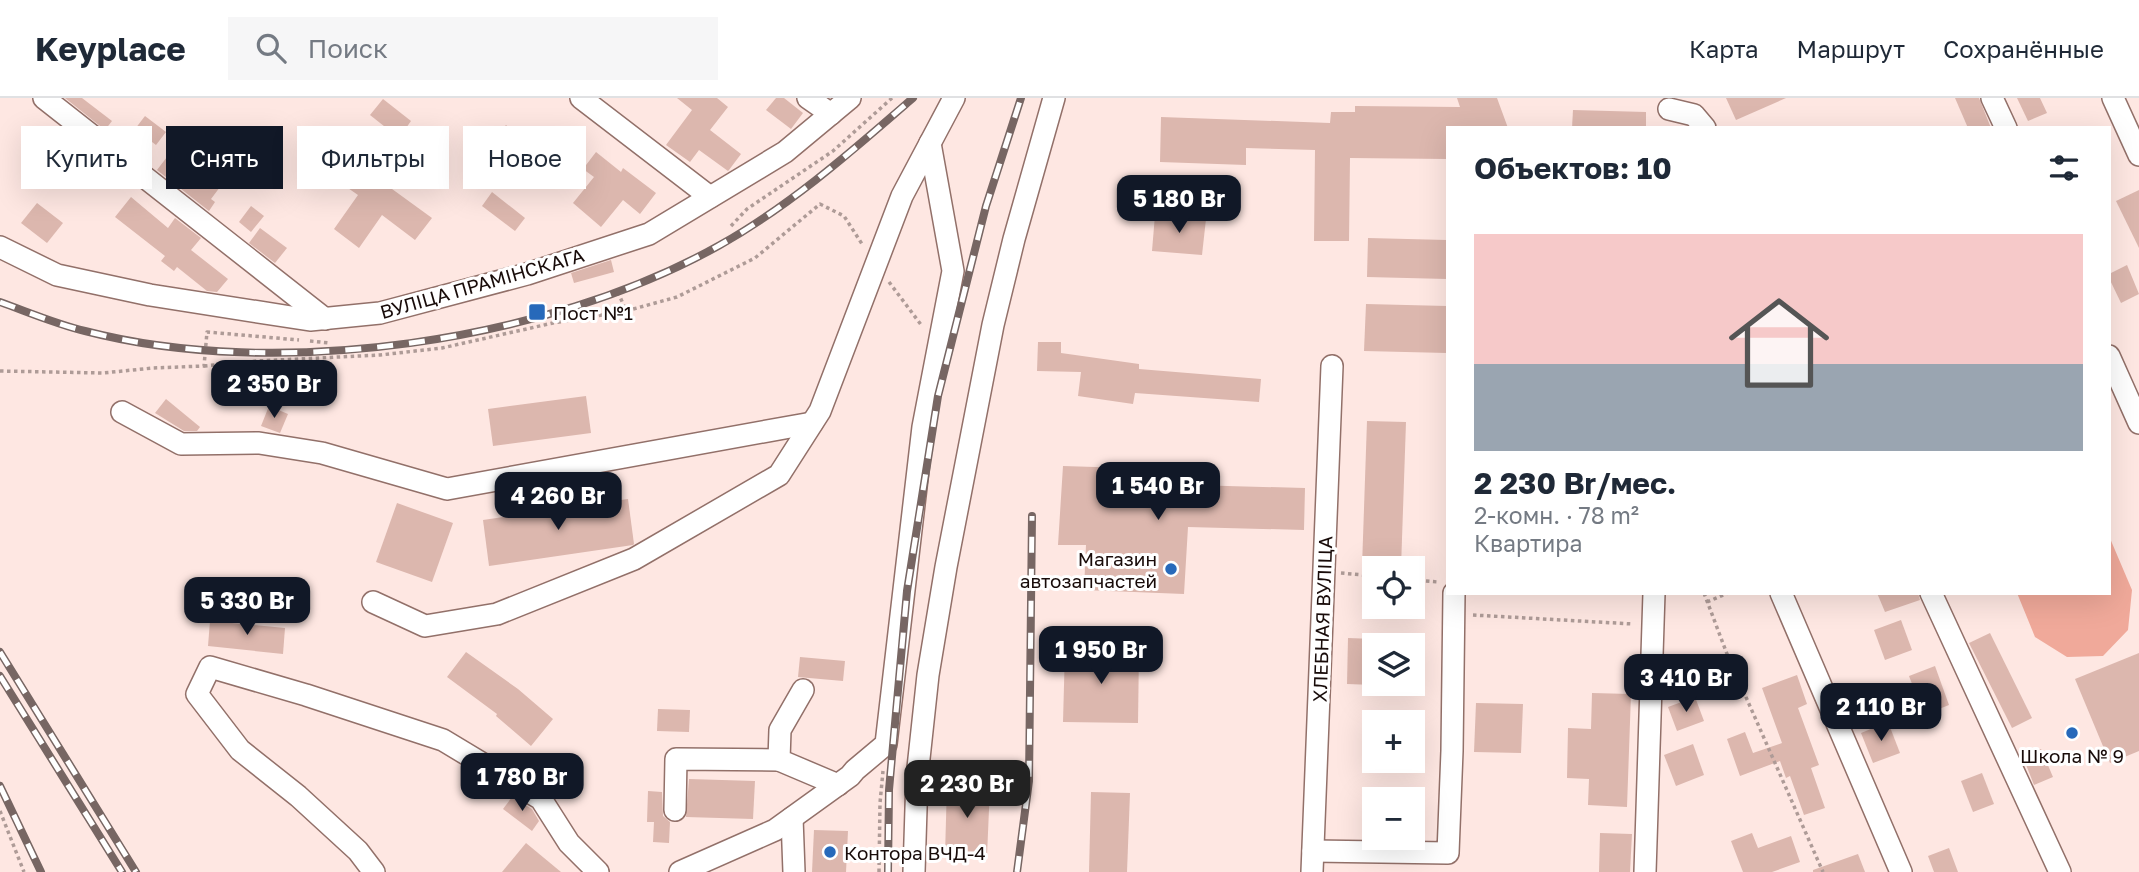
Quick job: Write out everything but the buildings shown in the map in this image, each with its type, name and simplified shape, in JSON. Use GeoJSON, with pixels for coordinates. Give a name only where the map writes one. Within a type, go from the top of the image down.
{"type":"FeatureCollection","features":[{"type":"Feature","properties":{"kind":"street"},"geometry":{"type":"LineString","coordinates":[[44,98],[325,319]]}},
{"type":"Feature","properties":{"kind":"street"},"geometry":{"type":"LineString","coordinates":[[581,98],[710,197]]}},
{"type":"Feature","properties":{"kind":"street"},"geometry":{"type":"LineString","coordinates":[[808,98],[831,114]]}},
{"type":"Feature","properties":{"kind":"street","name":"ВУЛІЦА ПРАМІНСКАГА"},"geometry":{"type":"LineString","coordinates":[[0,247],[57,275],[150,295],[310,320],[380,313],[527,274],[649,234],[785,152],[850,98]]}},
{"type":"Feature","properties":{"kind":"street"},"geometry":{"type":"LineString","coordinates":[[373,602],[425,626],[497,614],[634,559],[779,475],[820,411],[902,196],[954,98]]}},
{"type":"Feature","properties":{"kind":"street"},"geometry":{"type":"LineString","coordinates":[[914,872],[917,777],[925,701],[946,567],[993,325],[1054,98]]}},
{"type":"Feature","properties":{"kind":"street"},"geometry":{"type":"LineString","coordinates":[[1992,98],[2005,126]]}},
{"type":"Feature","properties":{"kind":"street"},"geometry":{"type":"LineString","coordinates":[[2113,98],[2139,155]]}},
{"type":"Feature","properties":{"kind":"street"},"geometry":{"type":"LineString","coordinates":[[1669,111],[1694,115],[1703,126]]}},
{"type":"Feature","properties":{"kind":"street"},"geometry":{"type":"LineString","coordinates":[[680,872],[775,830],[838,785],[884,736],[910,504],[953,271],[930,143]]}},
{"type":"Feature","properties":{"kind":"street"},"geometry":{"type":"LineString","coordinates":[[2111,360],[2139,423]]}},
{"type":"Feature","properties":{"kind":"street","name":"ХЛЕБНАЯ ВУЛІЦА"},"geometry":{"type":"LineString","coordinates":[[1312,872],[1332,366]]}},
{"type":"Feature","properties":{"kind":"street"},"geometry":{"type":"LineString","coordinates":[[121,412],[181,444],[259,443],[322,453],[446,489],[812,423]]}},
{"type":"Feature","properties":{"kind":"street"},"geometry":{"type":"LineString","coordinates":[[1645,872],[1654,595]]}},
{"type":"Feature","properties":{"kind":"street"},"geometry":{"type":"LineString","coordinates":[[1782,595],[1901,872]]}},
{"type":"Feature","properties":{"kind":"street"},"geometry":{"type":"LineString","coordinates":[[1932,595],[2060,872]]}},
{"type":"Feature","properties":{"kind":"street"},"geometry":{"type":"LineString","coordinates":[[1313,850],[1448,853],[1454,603]]}},
{"type":"Feature","properties":{"kind":"street"},"geometry":{"type":"LineString","coordinates":[[374,872],[358,851],[298,796],[240,750],[197,694],[210,667],[443,740],[541,799],[569,843],[598,872]]}},
{"type":"Feature","properties":{"kind":"street"},"geometry":{"type":"LineString","coordinates":[[779,760],[780,730],[803,690]]}},
{"type":"Feature","properties":{"kind":"street"},"geometry":{"type":"LineString","coordinates":[[675,810],[676,759],[779,760],[838,785]]}},
{"type":"Feature","properties":{"kind":"street"},"geometry":{"type":"LineString","coordinates":[[792,818],[794,872]]}},
{"type":"Feature","properties":{"kind":"path"},"geometry":{"type":"LineString","coordinates":[[732,226],[747,209],[833,151],[892,98]]}},
{"type":"Feature","properties":{"kind":"path"},"geometry":{"type":"LineString","coordinates":[[0,371],[103,373],[380,355],[442,348],[553,323],[626,311],[677,297],[755,258],[820,204],[844,216],[938,347]]}},
{"type":"Feature","properties":{"kind":"path"},"geometry":{"type":"LineString","coordinates":[[618,292],[626,311]]}},
{"type":"Feature","properties":{"kind":"path"},"geometry":{"type":"LineString","coordinates":[[204,366],[207,332],[329,343]]}},
{"type":"Feature","properties":{"kind":"path"},"geometry":{"type":"LineString","coordinates":[[1324,571],[1362,575]]}},
{"type":"Feature","properties":{"kind":"path"},"geometry":{"type":"LineString","coordinates":[[1425,581],[1446,583]]}},
{"type":"Feature","properties":{"kind":"path"},"geometry":{"type":"LineString","coordinates":[[1705,595],[1727,654],[1823,872]]}},
{"type":"Feature","properties":{"kind":"path"},"geometry":{"type":"LineString","coordinates":[[1707,602],[1723,595]]}},
{"type":"Feature","properties":{"kind":"path"},"geometry":{"type":"LineString","coordinates":[[1454,603],[1654,625]]}},
{"type":"Feature","properties":{"kind":"path"},"geometry":{"type":"LineString","coordinates":[[879,872],[884,736]]}},
{"type":"Feature","properties":{"kind":"path"},"geometry":{"type":"LineString","coordinates":[[0,811],[24,872]]}},
{"type":"Feature","properties":{"kind":"shaded area"},"geometry":{"type":"Polygon","coordinates":[[[2111,541],[2132,590],[2128,630],[2103,656],[2067,657],[2035,637],[2018,595],[2111,595],[2111,541]]]}},
{"type":"Feature","properties":{"kind":"railway"},"geometry":{"type":"LineString","coordinates":[[0,302],[85,331],[160,346],[241,352],[325,351],[410,343],[494,328],[575,306],[651,279],[720,245],[796,195],[913,98]]}},
{"type":"Feature","properties":{"kind":"railway"},"geometry":{"type":"LineString","coordinates":[[888,872],[889,790],[907,591],[938,396],[986,206],[1021,98]]}},
{"type":"Feature","properties":{"kind":"railway"},"geometry":{"type":"LineString","coordinates":[[1017,872],[1029,781],[1032,516]]}},
{"type":"Feature","properties":{"kind":"railway"},"geometry":{"type":"LineString","coordinates":[[0,652],[136,872]]}},
{"type":"Feature","properties":{"kind":"railway"},"geometry":{"type":"LineString","coordinates":[[0,676],[122,872]]}},
{"type":"Feature","properties":{"kind":"railway"},"geometry":{"type":"LineString","coordinates":[[0,786],[41,872]]}},
{"type":"Feature","properties":{"kind":"place","name":"Пост №1"},"geometry":{"type":"Point","coordinates":[537,312]}},
{"type":"Feature","properties":{"kind":"place","name":"Магазин автозапчастей"},"geometry":{"type":"Point","coordinates":[1171,569]}},
{"type":"Feature","properties":{"kind":"place","name":"Школа № 9"},"geometry":{"type":"Point","coordinates":[2072,733]}},
{"type":"Feature","properties":{"kind":"place","name":"Контора ВЧД-4"},"geometry":{"type":"Point","coordinates":[830,852]}}]}
